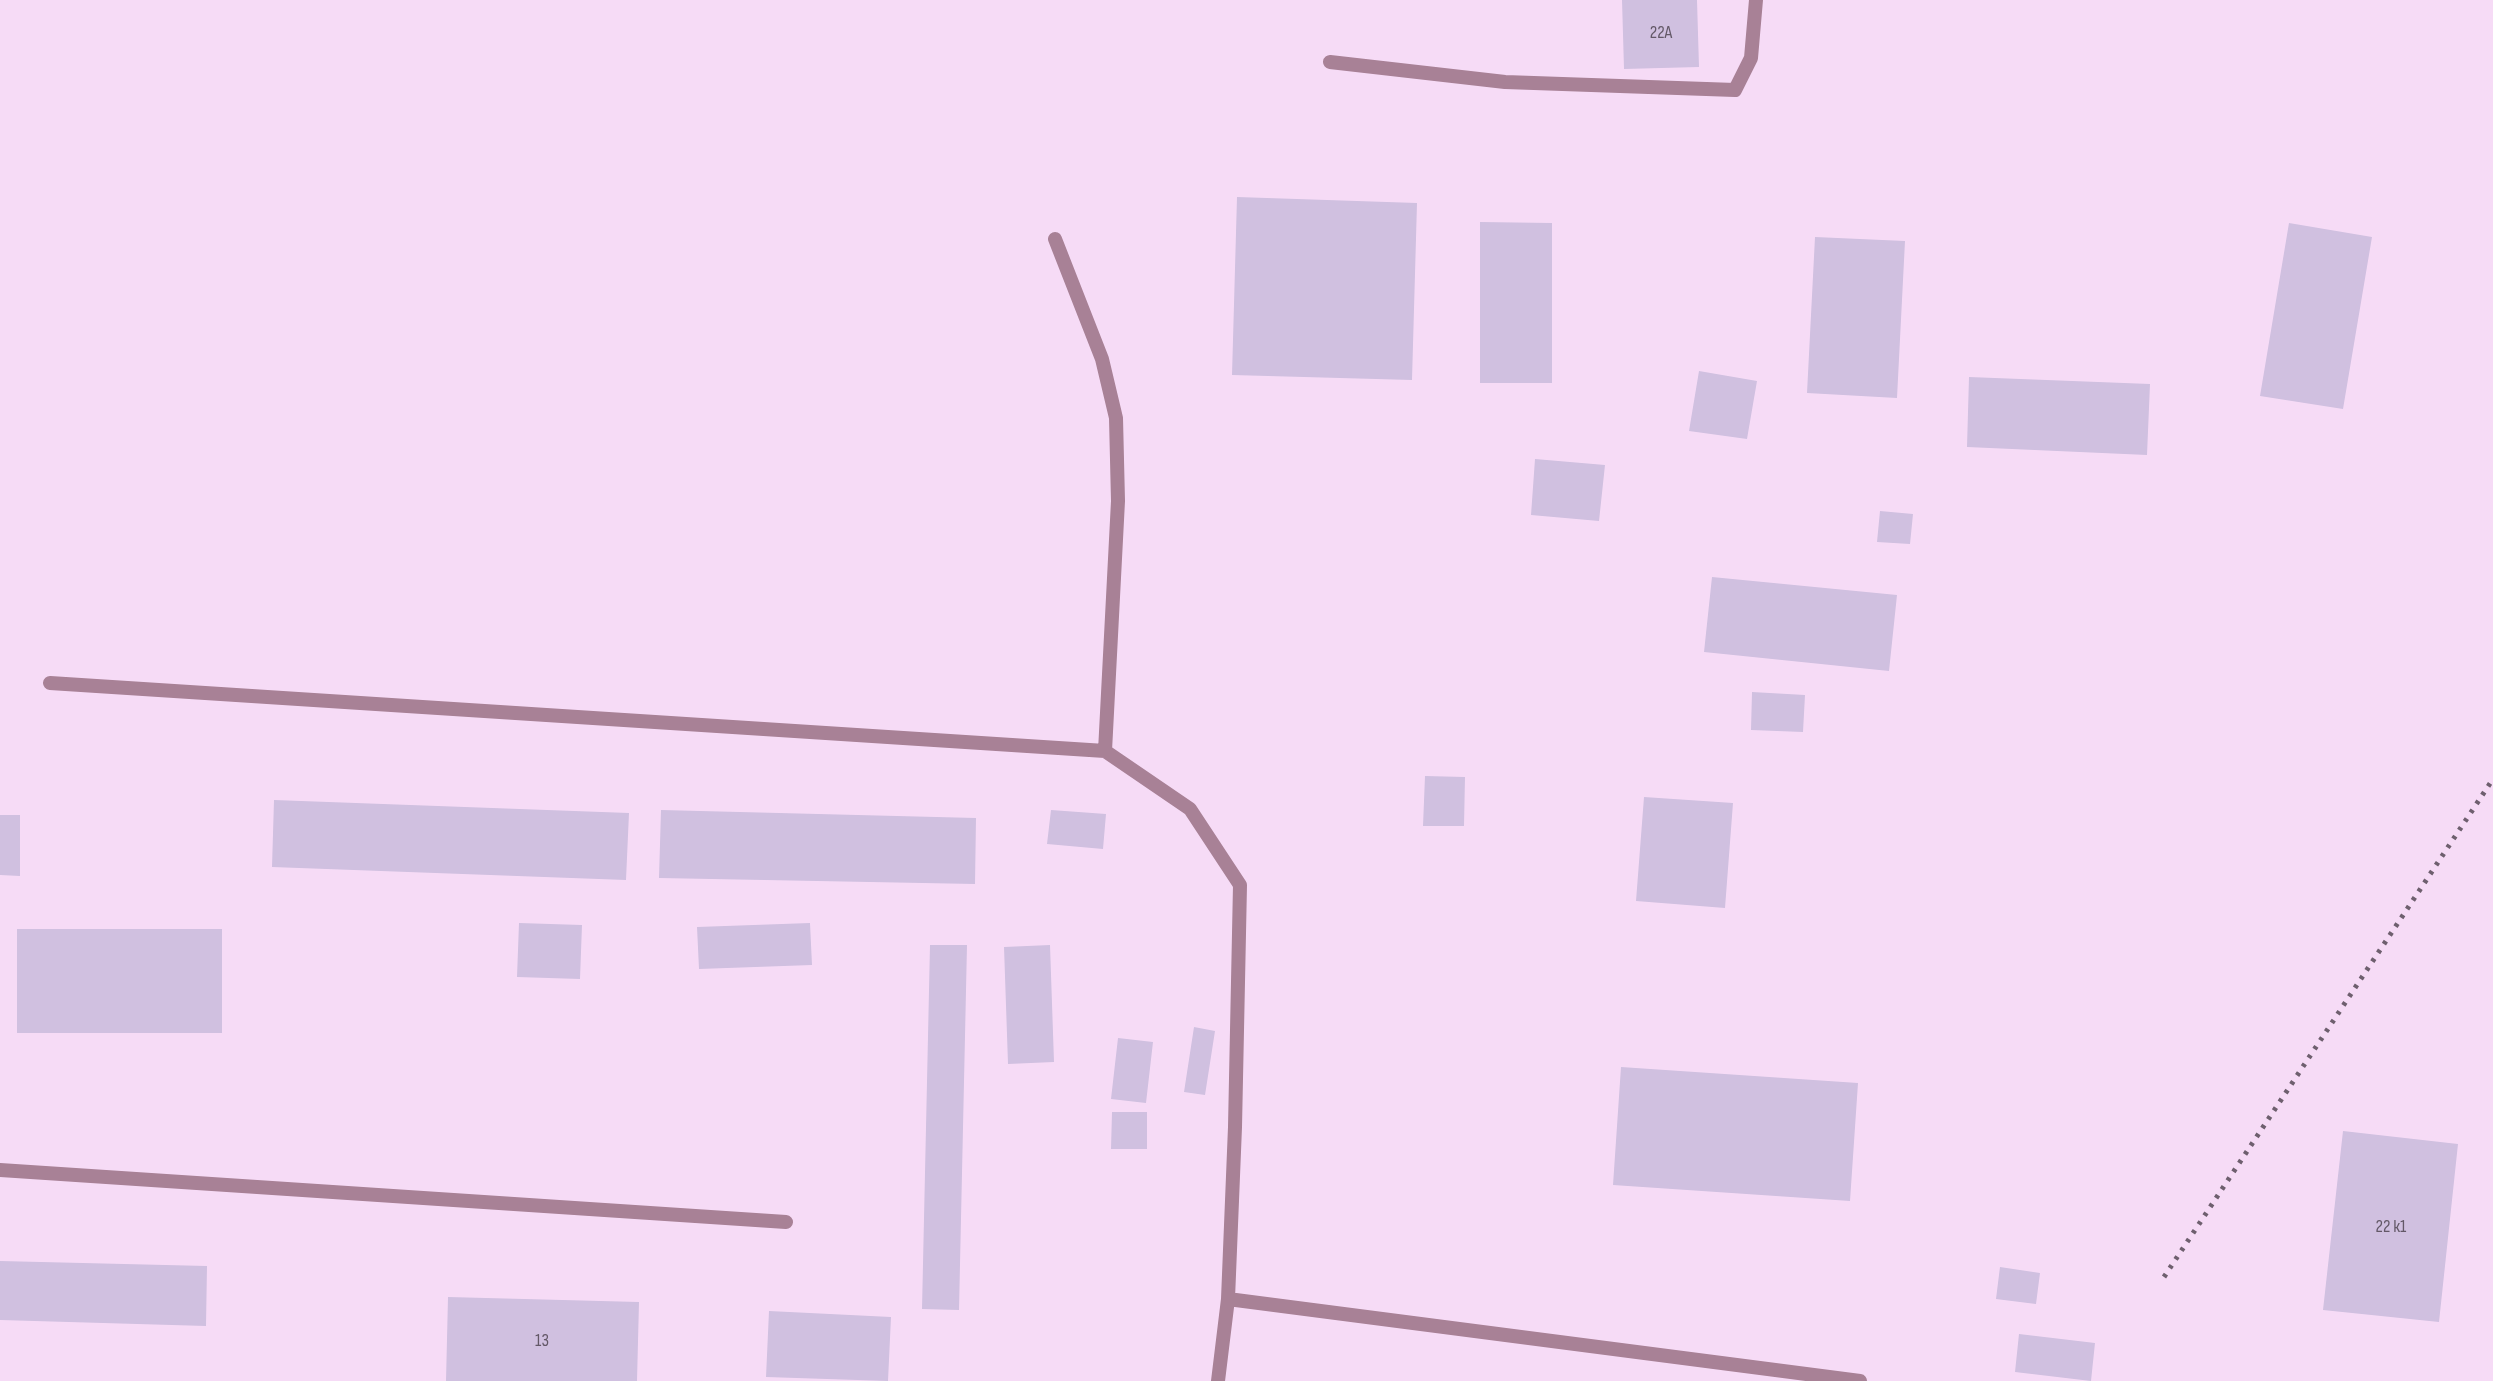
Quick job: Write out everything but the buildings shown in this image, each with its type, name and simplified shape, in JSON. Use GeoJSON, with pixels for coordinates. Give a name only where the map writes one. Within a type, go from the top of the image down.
{"type":"FeatureCollection","features":[{"type":"Feature","properties":{"kind":"lane"},"geometry":{"type":"LineString","coordinates":[[1330,62],[1505,82],[1735,90],[1751,58],[1756,0]]}},
{"type":"Feature","properties":{"kind":"lane"},"geometry":{"type":"LineString","coordinates":[[1055,239],[1102,359],[1116,418],[1118,501],[1105,751]]}},
{"type":"Feature","properties":{"kind":"lane"},"geometry":{"type":"LineString","coordinates":[[50,683],[1105,751],[1190,809],[1240,885],[1228,1299],[1218,1381]]}},
{"type":"Feature","properties":{"kind":"lane"},"geometry":{"type":"LineString","coordinates":[[0,1170],[786,1222]]}},
{"type":"Feature","properties":{"kind":"lane"},"geometry":{"type":"LineString","coordinates":[[1228,1299],[1860,1381]]}},
{"type":"Feature","properties":{"kind":"railway"},"geometry":{"type":"LineString","coordinates":[[2164,1277],[2493,779]]}}]}
